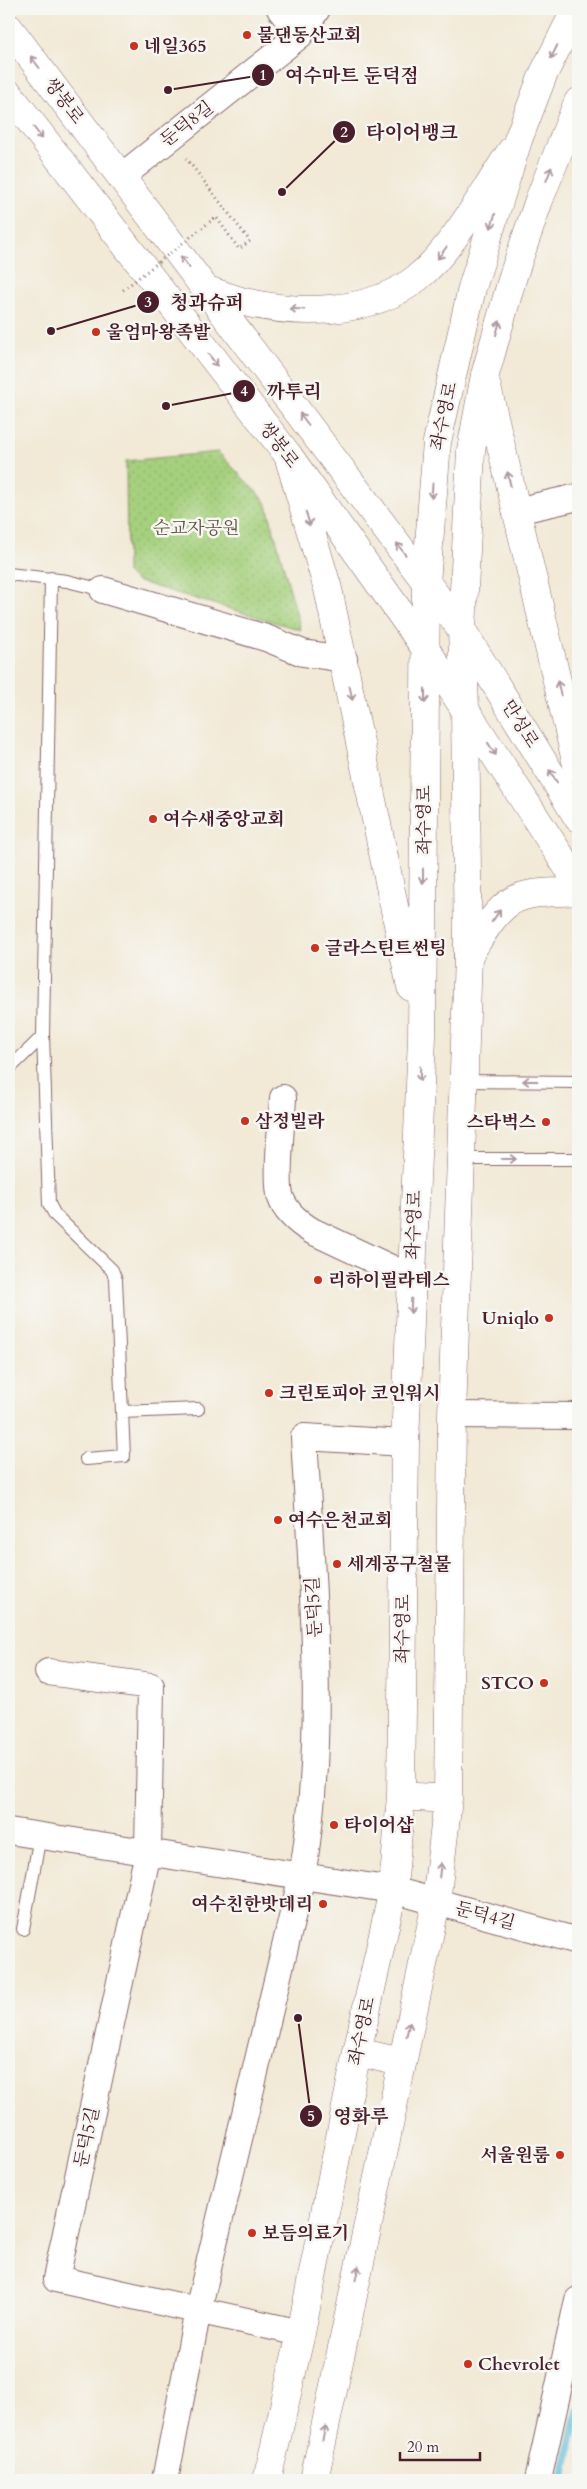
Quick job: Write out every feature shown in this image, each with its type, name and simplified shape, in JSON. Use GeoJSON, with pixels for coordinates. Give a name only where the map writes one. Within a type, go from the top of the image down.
{"type":"FeatureCollection","features":[{"type":"Feature","properties":{"kind":"main road","name":"좌수영로"},"geometry":{"type":"LineString","coordinates":[[267,2480],[300,2333],[357,2052],[393,1890],[401,1796],[405,1443],[422,1037],[426,583],[437,442],[472,288],[518,140],[543,75],[576,9]]}},
{"type":"Feature","properties":{"kind":"main road","name":"쌍봉로"},"geometry":{"type":"LineString","coordinates":[[9,28],[462,630]]}},
{"type":"Feature","properties":{"kind":"main road","name":"쌍봉로"},"geometry":{"type":"LineString","coordinates":[[9,94],[288,455],[425,648],[465,708]]}},
{"type":"Feature","properties":{"kind":"main road","name":"좌수영로"},"geometry":{"type":"LineString","coordinates":[[314,2480],[436,1903],[448,1799],[452,1415],[468,956],[465,708],[462,630],[471,450],[485,375],[516,266],[578,102]]}},
{"type":"Feature","properties":{"kind":"main road"},"geometry":{"type":"LineString","coordinates":[[205,289],[247,303],[300,309],[332,309],[364,304],[392,293],[417,279],[436,260],[518,140]]}},
{"type":"Feature","properties":{"kind":"main road"},"geometry":{"type":"LineString","coordinates":[[110,226],[139,201]]}},
{"type":"Feature","properties":{"kind":"main road"},"geometry":{"type":"LineString","coordinates":[[485,375],[578,770]]}},
{"type":"Feature","properties":{"kind":"main road"},"geometry":{"type":"LineString","coordinates":[[288,455],[328,589],[422,1037]]}},
{"type":"Feature","properties":{"kind":"main road","name":"만성로"},"geometry":{"type":"LineString","coordinates":[[462,630],[578,818]]}},
{"type":"Feature","properties":{"kind":"main road","name":"만성로"},"geometry":{"type":"LineString","coordinates":[[465,708],[578,883]]}},
{"type":"Feature","properties":{"kind":"main road"},"geometry":{"type":"LineString","coordinates":[[468,956],[501,909],[513,900],[528,895],[578,891]]}},
{"type":"Feature","properties":{"kind":"main road"},"geometry":{"type":"LineString","coordinates":[[401,1796],[448,1799]]}},
{"type":"Feature","properties":{"kind":"main road"},"geometry":{"type":"LineString","coordinates":[[357,2052],[401,2062]]}},
{"type":"Feature","properties":{"kind":"street"},"geometry":{"type":"LineString","coordinates":[[280,9],[300,35]]}},
{"type":"Feature","properties":{"kind":"street","name":"둔덕8길"},"geometry":{"type":"LineString","coordinates":[[121,177],[300,35],[317,9]]}},
{"type":"Feature","properties":{"kind":"street"},"geometry":{"type":"LineString","coordinates":[[516,511],[578,497]]}},
{"type":"Feature","properties":{"kind":"street"},"geometry":{"type":"LineString","coordinates":[[103,590],[266,638],[303,653],[344,659]]}},
{"type":"Feature","properties":{"kind":"street"},"geometry":{"type":"LineString","coordinates":[[283,1098],[278,1191],[289,1212],[312,1231],[412,1278]]}},
{"type":"Feature","properties":{"kind":"street"},"geometry":{"type":"LineString","coordinates":[[452,1415],[578,1416]]}},
{"type":"Feature","properties":{"kind":"street","name":"둔덕5길"},"geometry":{"type":"LineString","coordinates":[[165,2480],[198,2310],[302,1876],[309,1835],[314,1789],[318,1680],[304,1438],[405,1443]]}},
{"type":"Feature","properties":{"kind":"street","name":"둔덕5길"},"geometry":{"type":"LineString","coordinates":[[48,1672],[151,1686],[148,1852],[56,2279],[300,2333]]}},
{"type":"Feature","properties":{"kind":"street"},"geometry":{"type":"LineString","coordinates":[[9,1831],[393,1890]]}},
{"type":"Feature","properties":{"kind":"street","name":"둔덕4길"},"geometry":{"type":"LineString","coordinates":[[393,1890],[578,1941]]}},
{"type":"Feature","properties":{"kind":"street"},"geometry":{"type":"LineString","coordinates":[[538,2480],[578,2300]]}},
{"type":"Feature","properties":{"kind":"lane"},"geometry":{"type":"LineString","coordinates":[[9,574],[51,578],[103,590]]}},
{"type":"Feature","properties":{"kind":"lane"},"geometry":{"type":"LineString","coordinates":[[51,578],[43,1036],[48,1204],[55,1214],[116,1276],[124,1456],[86,1459]]}},
{"type":"Feature","properties":{"kind":"lane"},"geometry":{"type":"LineString","coordinates":[[9,1069],[43,1036]]}},
{"type":"Feature","properties":{"kind":"lane"},"geometry":{"type":"LineString","coordinates":[[463,1081],[578,1082]]}},
{"type":"Feature","properties":{"kind":"lane"},"geometry":{"type":"LineString","coordinates":[[460,1159],[578,1159]]}},
{"type":"Feature","properties":{"kind":"lane"},"geometry":{"type":"LineString","coordinates":[[122,1412],[198,1409]]}},
{"type":"Feature","properties":{"kind":"lane"},"geometry":{"type":"LineString","coordinates":[[23,1928],[40,1836]]}},
{"type":"Feature","properties":{"kind":"path"},"geometry":{"type":"LineString","coordinates":[[123,290],[216,217],[239,249],[250,241],[170,137]]}},
{"type":"Feature","properties":{"kind":"green space","name":"순교자공원"},"geometry":{"type":"Polygon","coordinates":[[[218,452],[266,502],[301,630],[136,581],[127,573],[126,461],[218,452]]]}},
{"type":"Feature","properties":{"kind":"waterway"},"geometry":{"type":"LineString","coordinates":[[563,2480],[578,2411]]}},
{"type":"Feature","properties":{"kind":"place","name":"물댄동산교회"},"geometry":{"type":"Point","coordinates":[247,35]}},
{"type":"Feature","properties":{"kind":"place","name":"네일365"},"geometry":{"type":"Point","coordinates":[134,46]}},
{"type":"Feature","properties":{"kind":"place","name":"여수마트 둔덕점"},"geometry":{"type":"Point","coordinates":[168,90]}},
{"type":"Feature","properties":{"kind":"place","name":"타이어뱅크"},"geometry":{"type":"Point","coordinates":[282,192]}},
{"type":"Feature","properties":{"kind":"place","name":"청과슈퍼"},"geometry":{"type":"Point","coordinates":[51,331]}},
{"type":"Feature","properties":{"kind":"place","name":"울엄마왕족발"},"geometry":{"type":"Point","coordinates":[96,332]}},
{"type":"Feature","properties":{"kind":"place","name":"까투리"},"geometry":{"type":"Point","coordinates":[166,406]}},
{"type":"Feature","properties":{"kind":"place","name":"여수새중앙교회"},"geometry":{"type":"Point","coordinates":[153,819]}},
{"type":"Feature","properties":{"kind":"place","name":"글라스틴트썬팅"},"geometry":{"type":"Point","coordinates":[315,948]}},
{"type":"Feature","properties":{"kind":"place","name":"삼정빌라"},"geometry":{"type":"Point","coordinates":[245,1121]}},
{"type":"Feature","properties":{"kind":"place","name":"스타벅스"},"geometry":{"type":"Point","coordinates":[546,1122]}},
{"type":"Feature","properties":{"kind":"place","name":"리하이필라테스"},"geometry":{"type":"Point","coordinates":[318,1280]}},
{"type":"Feature","properties":{"kind":"place","name":"Uniqlo"},"geometry":{"type":"Point","coordinates":[549,1318]}},
{"type":"Feature","properties":{"kind":"place","name":"크린토피아 코인워시"},"geometry":{"type":"Point","coordinates":[269,1393]}},
{"type":"Feature","properties":{"kind":"place","name":"여수은천교회"},"geometry":{"type":"Point","coordinates":[278,1520]}},
{"type":"Feature","properties":{"kind":"place","name":"세계공구철물"},"geometry":{"type":"Point","coordinates":[337,1564]}},
{"type":"Feature","properties":{"kind":"place","name":"STCO"},"geometry":{"type":"Point","coordinates":[544,1683]}},
{"type":"Feature","properties":{"kind":"place","name":"타이어샵"},"geometry":{"type":"Point","coordinates":[334,1825]}},
{"type":"Feature","properties":{"kind":"place","name":"여수친한밧데리"},"geometry":{"type":"Point","coordinates":[323,1904]}},
{"type":"Feature","properties":{"kind":"place","name":"영화루"},"geometry":{"type":"Point","coordinates":[298,2018]}},
{"type":"Feature","properties":{"kind":"place","name":"서울원룸"},"geometry":{"type":"Point","coordinates":[560,2155]}},
{"type":"Feature","properties":{"kind":"place","name":"보듬의료기"},"geometry":{"type":"Point","coordinates":[252,2233]}},
{"type":"Feature","properties":{"kind":"place","name":"Chevrolet"},"geometry":{"type":"Point","coordinates":[468,2364]}}]}
